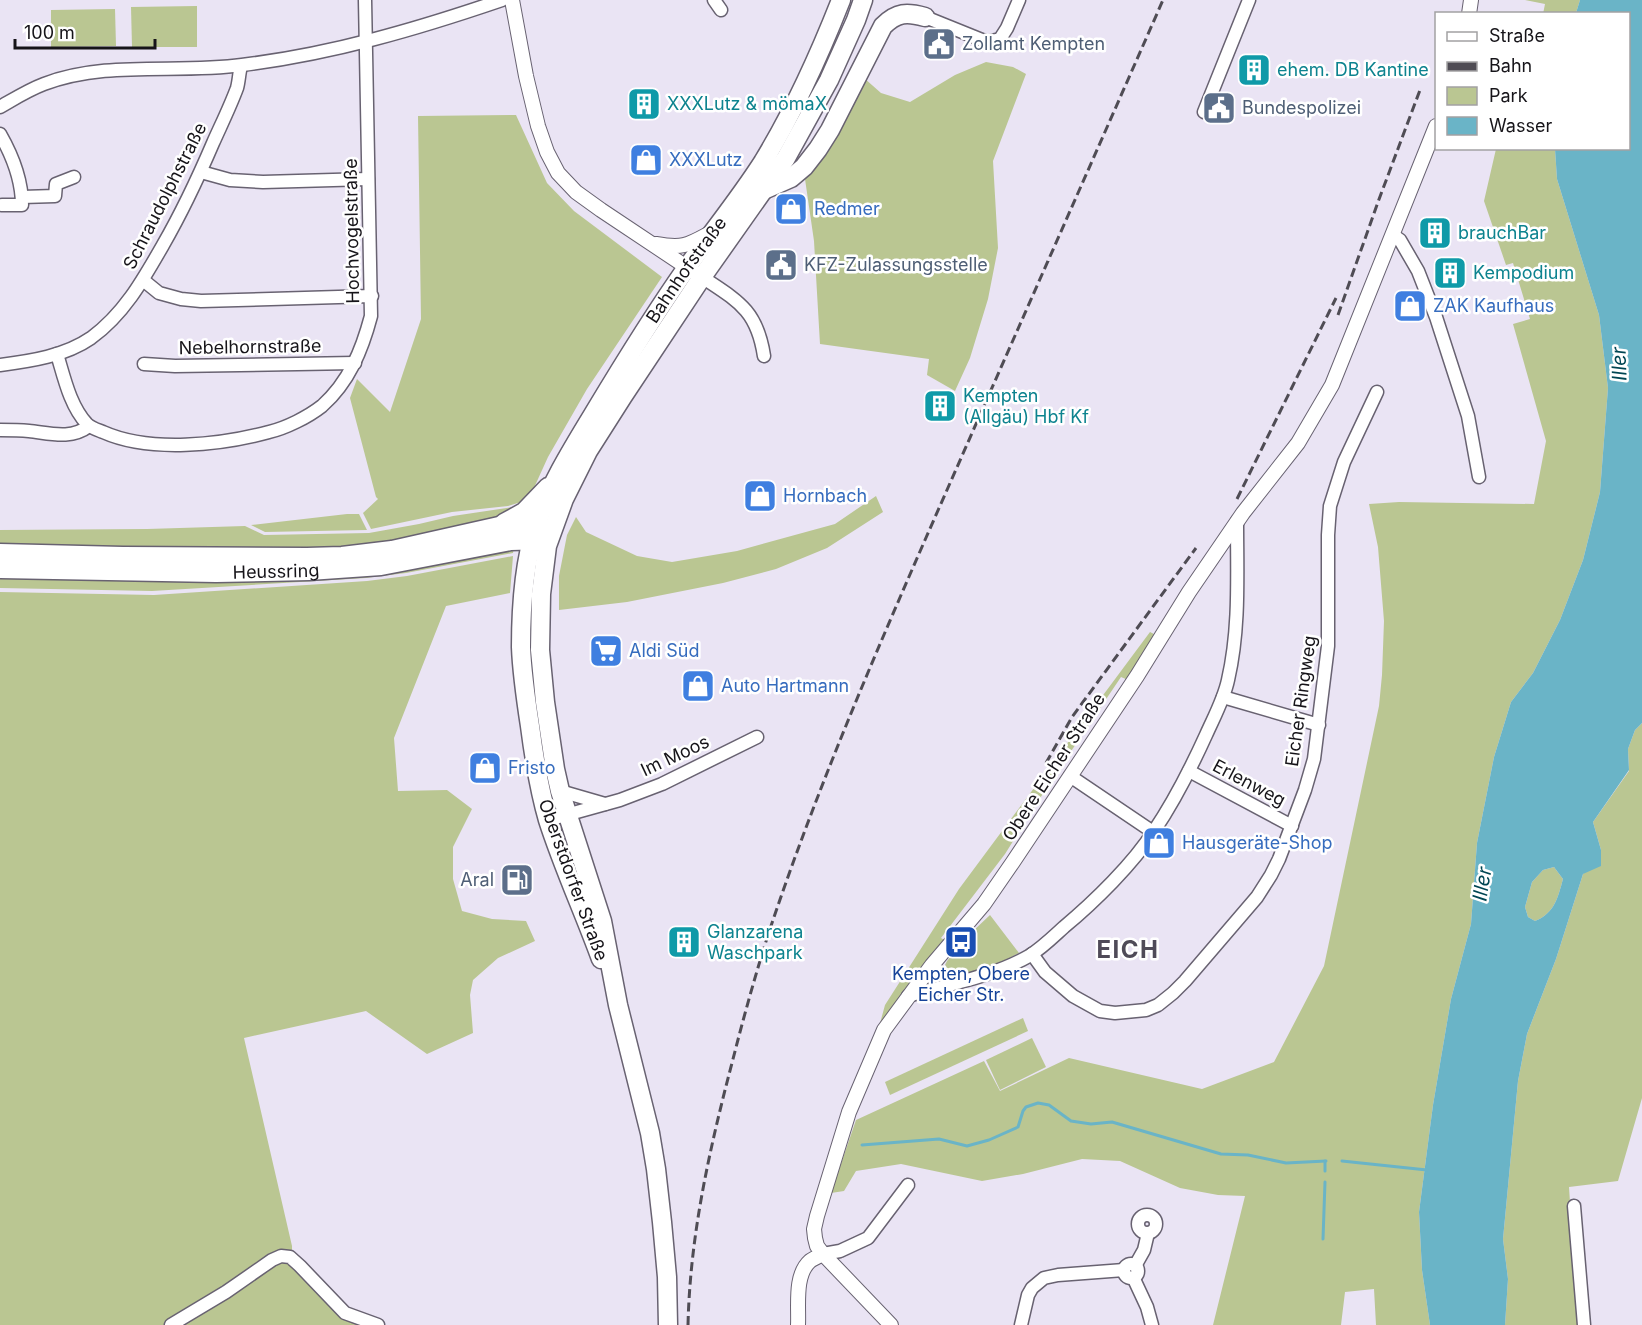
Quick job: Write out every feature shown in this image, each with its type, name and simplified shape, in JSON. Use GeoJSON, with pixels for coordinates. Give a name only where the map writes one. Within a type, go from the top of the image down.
{"type":"FeatureCollection","features":[{"type":"Feature","properties":{"kind":"main road","name":"Bahnhofstraße"},"geometry":{"type":"LineString","coordinates":[[539,535],[564,499],[588,451],[695,272],[713,231],[741,196],[764,160],[821,50],[841,0]]}},
{"type":"Feature","properties":{"kind":"main road","name":"Bahnhofstraße"},"geometry":{"type":"LineString","coordinates":[[539,535],[557,477],[629,354],[658,310],[695,272],[765,190],[786,158],[829,80],[863,0]]}},
{"type":"Feature","properties":{"kind":"main road"},"geometry":{"type":"LineString","coordinates":[[916,0],[925,17]]}},
{"type":"Feature","properties":{"kind":"main road"},"geometry":{"type":"LineString","coordinates":[[765,190],[791,178],[804,167],[818,149],[883,26],[906,13],[925,17]]}},
{"type":"Feature","properties":{"kind":"main road"},"geometry":{"type":"LineString","coordinates":[[499,526],[524,512],[557,477]]}},
{"type":"Feature","properties":{"kind":"main road","name":"Heussring"},"geometry":{"type":"LineString","coordinates":[[0,553],[134,556],[342,556],[392,550],[499,526],[525,524],[539,535]]}},
{"type":"Feature","properties":{"kind":"main road","name":"Heussring"},"geometry":{"type":"LineString","coordinates":[[0,569],[205,573],[352,569],[381,566],[539,535]]}},
{"type":"Feature","properties":{"kind":"main road","name":"Oberstdorfer Straße"},"geometry":{"type":"LineString","coordinates":[[539,535],[543,570],[540,650],[548,729],[560,791],[602,921],[618,1005],[653,1150],[665,1255],[668,1325]]}},
{"type":"Feature","properties":{"kind":"main road","name":"Oberstdorfer Straße"},"geometry":{"type":"LineString","coordinates":[[539,535],[527,567],[521,647],[526,705],[537,774],[548,820],[618,1005]]}},
{"type":"Feature","properties":{"kind":"street","name":"Hochvogelstraße"},"geometry":{"type":"LineString","coordinates":[[89,426],[127,440],[164,444],[223,441],[272,432],[320,407],[333,394],[356,363],[371,316],[372,296],[365,0]]}},
{"type":"Feature","properties":{"kind":"street"},"geometry":{"type":"LineString","coordinates":[[0,107],[44,84],[63,78],[102,71],[241,66],[298,57],[366,42],[502,0]]}},
{"type":"Feature","properties":{"kind":"street"},"geometry":{"type":"LineString","coordinates":[[512,0],[538,126],[547,152],[558,173],[576,192],[695,272]]}},
{"type":"Feature","properties":{"kind":"street"},"geometry":{"type":"LineString","coordinates":[[925,17],[987,42],[1000,39],[1019,0]]}},
{"type":"Feature","properties":{"kind":"street"},"geometry":{"type":"LineString","coordinates":[[1204,112],[1249,0]]}},
{"type":"Feature","properties":{"kind":"street","name":"Schraudolphstraße"},"geometry":{"type":"LineString","coordinates":[[0,365],[34,360],[74,347],[108,324],[122,309],[143,280],[201,172],[237,87],[241,66]]}},
{"type":"Feature","properties":{"kind":"street","name":"Obere Eicher Straße"},"geometry":{"type":"LineString","coordinates":[[823,1254],[817,1246],[814,1228],[838,1142],[884,1030],[932,965],[984,904],[1137,676],[1189,592],[1237,521],[1298,443],[1332,385],[1435,131]]}},
{"type":"Feature","properties":{"kind":"street"},"geometry":{"type":"LineString","coordinates":[[0,134],[16,169],[22,197],[22,204],[2,205]]}},
{"type":"Feature","properties":{"kind":"street"},"geometry":{"type":"LineString","coordinates":[[201,172],[230,180],[263,182],[368,179]]}},
{"type":"Feature","properties":{"kind":"street"},"geometry":{"type":"LineString","coordinates":[[22,197],[55,196],[56,184],[74,177]]}},
{"type":"Feature","properties":{"kind":"street"},"geometry":{"type":"LineString","coordinates":[[650,243],[675,247],[688,245],[713,231]]}},
{"type":"Feature","properties":{"kind":"street"},"geometry":{"type":"LineString","coordinates":[[1393,235],[1400,240],[1418,272],[1436,317],[1468,416],[1479,477]]}},
{"type":"Feature","properties":{"kind":"street","name":"Bahnhofstraße"},"geometry":{"type":"LineString","coordinates":[[695,272],[729,293],[750,314],[760,334],[764,356]]}},
{"type":"Feature","properties":{"kind":"street"},"geometry":{"type":"LineString","coordinates":[[143,280],[159,293],[201,301],[372,296]]}},
{"type":"Feature","properties":{"kind":"street"},"geometry":{"type":"LineString","coordinates":[[0,430],[55,435],[71,434],[89,426],[78,410],[66,383],[57,354]]}},
{"type":"Feature","properties":{"kind":"street","name":"Nebelhornstraße"},"geometry":{"type":"LineString","coordinates":[[144,364],[202,366],[356,363]]}},
{"type":"Feature","properties":{"kind":"street","name":"Eicher Ringweg"},"geometry":{"type":"LineString","coordinates":[[1032,954],[1045,972],[1073,996],[1100,1011],[1115,1013],[1146,1010],[1158,1005],[1185,981],[1257,897],[1275,867],[1292,826],[1314,759],[1328,646],[1330,506],[1344,462],[1377,392]]}},
{"type":"Feature","properties":{"kind":"street"},"geometry":{"type":"LineString","coordinates":[[908,996],[1001,969],[1032,954],[1086,908],[1130,862],[1153,832],[1189,771],[1223,697],[1232,659],[1237,616],[1237,521]]}},
{"type":"Feature","properties":{"kind":"street"},"geometry":{"type":"LineString","coordinates":[[1223,544],[1237,567]]}},
{"type":"Feature","properties":{"kind":"street"},"geometry":{"type":"LineString","coordinates":[[1223,697],[1319,726]]}},
{"type":"Feature","properties":{"kind":"street","name":"Im Moos"},"geometry":{"type":"LineString","coordinates":[[548,820],[606,804],[662,784],[757,737]]}},
{"type":"Feature","properties":{"kind":"street","name":"Erlenweg"},"geometry":{"type":"LineString","coordinates":[[1189,771],[1292,826]]}},
{"type":"Feature","properties":{"kind":"street"},"geometry":{"type":"LineString","coordinates":[[1070,776],[1153,832]]}},
{"type":"Feature","properties":{"kind":"street"},"geometry":{"type":"LineString","coordinates":[[560,791],[606,804]]}},
{"type":"Feature","properties":{"kind":"street"},"geometry":{"type":"LineString","coordinates":[[932,965],[951,983]]}},
{"type":"Feature","properties":{"kind":"street"},"geometry":{"type":"LineString","coordinates":[[798,1325],[800,1282],[803,1271],[812,1259],[840,1251],[868,1238],[908,1185]]}},
{"type":"Feature","properties":{"kind":"street"},"geometry":{"type":"LineString","coordinates":[[1574,1206],[1584,1325]]}},
{"type":"Feature","properties":{"kind":"street"},"geometry":{"type":"LineString","coordinates":[[1130,1271],[1144,1250],[1148,1233]]}},
{"type":"Feature","properties":{"kind":"street"},"geometry":{"type":"LineString","coordinates":[[823,1254],[891,1325]]}},
{"type":"Feature","properties":{"kind":"street"},"geometry":{"type":"LineString","coordinates":[[171,1325],[281,1256],[290,1257],[295,1261],[345,1313],[378,1325]]}},
{"type":"Feature","properties":{"kind":"street"},"geometry":{"type":"LineString","coordinates":[[1021,1325],[1028,1295],[1032,1288],[1044,1278],[1058,1275],[1130,1271]]}},
{"type":"Feature","properties":{"kind":"street"},"geometry":{"type":"LineString","coordinates":[[1130,1271],[1147,1307],[1152,1325]]}},
{"type":"Feature","properties":{"kind":"green space"},"geometry":{"type":"Polygon","coordinates":[[[1525,0],[1580,0],[1576,12],[1543,12],[1545,4],[1525,0]]]}},
{"type":"Feature","properties":{"kind":"green space"},"geometry":{"type":"Polygon","coordinates":[[[197,6],[197,47],[132,47],[131,7],[197,6]]]}},
{"type":"Feature","properties":{"kind":"green space"},"geometry":{"type":"Polygon","coordinates":[[[115,9],[116,46],[51,47],[51,10],[115,9]]]}},
{"type":"Feature","properties":{"kind":"green space"},"geometry":{"type":"Polygon","coordinates":[[[986,62],[1013,67],[1026,74],[993,161],[998,248],[988,299],[970,358],[955,391],[927,375],[929,359],[820,344],[814,241],[805,179],[819,162],[864,78],[881,93],[910,102],[955,75],[986,62]]]}},
{"type":"Feature","properties":{"kind":"green space"},"geometry":{"type":"Polygon","coordinates":[[[516,115],[547,183],[574,211],[662,277],[587,389],[548,457],[533,490],[521,502],[508,506],[452,512],[371,529],[363,513],[378,499],[350,398],[357,379],[390,412],[421,319],[418,116],[516,115]]]}},
{"type":"Feature","properties":{"kind":"green space"},"geometry":{"type":"Polygon","coordinates":[[[1496,150],[1555,150],[1557,179],[1599,315],[1608,388],[1600,492],[1583,560],[1560,620],[1533,673],[1511,702],[1494,757],[1477,843],[1471,924],[1451,999],[1433,1105],[1419,1212],[1422,1270],[1430,1325],[1376,1325],[1374,1289],[1345,1292],[1341,1325],[1213,1325],[1245,1196],[1218,1195],[1180,1188],[1120,1161],[1082,1159],[1023,1174],[982,1181],[901,1164],[856,1171],[844,1191],[831,1193],[856,1120],[984,1061],[1000,1091],[1069,1058],[1202,1089],[1274,1062],[1324,966],[1379,706],[1384,621],[1378,547],[1369,504],[1399,502],[1534,504],[1546,441],[1513,324],[1530,319],[1513,263],[1506,265],[1484,201],[1496,150]]]}},
{"type":"Feature","properties":{"kind":"green space"},"geometry":{"type":"Polygon","coordinates":[[[876,496],[883,512],[827,548],[776,569],[723,583],[627,602],[559,610],[559,576],[567,535],[576,517],[586,532],[637,556],[672,562],[737,551],[835,524],[876,496]]]}},
{"type":"Feature","properties":{"kind":"green space"},"geometry":{"type":"Polygon","coordinates":[[[520,506],[498,520],[342,551],[0,549],[0,530],[245,526],[264,535],[369,533],[453,516],[520,506]]]}},
{"type":"Feature","properties":{"kind":"green space"},"geometry":{"type":"Polygon","coordinates":[[[359,514],[367,530],[265,532],[251,525],[359,514]]]}},
{"type":"Feature","properties":{"kind":"green space"},"geometry":{"type":"Polygon","coordinates":[[[514,547],[513,553],[366,578],[152,591],[0,588],[0,574],[514,547]]]}},
{"type":"Feature","properties":{"kind":"green space"},"geometry":{"type":"Polygon","coordinates":[[[513,556],[510,593],[446,606],[394,738],[398,791],[447,790],[472,809],[453,847],[453,879],[462,911],[492,919],[526,921],[535,941],[498,958],[473,980],[470,995],[473,1033],[427,1054],[366,1011],[244,1038],[292,1253],[164,1325],[0,1325],[0,592],[154,595],[367,581],[407,576],[513,556]]]}},
{"type":"Feature","properties":{"kind":"green space"},"geometry":{"type":"Polygon","coordinates":[[[1150,632],[1156,635],[1128,680],[1121,677],[1005,854],[941,938],[946,941],[879,1027],[885,1005],[959,889],[1150,632]]]}},
{"type":"Feature","properties":{"kind":"green space"},"geometry":{"type":"Polygon","coordinates":[[[1642,723],[1642,1098],[1618,1181],[1569,1187],[1578,1325],[1505,1325],[1508,1279],[1503,1239],[1518,1081],[1527,1034],[1556,959],[1583,874],[1601,850],[1593,822],[1629,771],[1628,749],[1635,730],[1642,723]]]}},
{"type":"Feature","properties":{"kind":"green space"},"geometry":{"type":"Polygon","coordinates":[[[1554,867],[1563,879],[1557,898],[1547,914],[1535,921],[1528,917],[1525,907],[1532,882],[1543,870],[1554,867]]]}},
{"type":"Feature","properties":{"kind":"green space"},"geometry":{"type":"Polygon","coordinates":[[[990,915],[1019,953],[975,972],[957,974],[949,972],[945,965],[947,961],[990,915]]]}},
{"type":"Feature","properties":{"kind":"green space"},"geometry":{"type":"Polygon","coordinates":[[[1023,1018],[1028,1031],[890,1095],[885,1082],[1023,1018]]]}},
{"type":"Feature","properties":{"kind":"green space"},"geometry":{"type":"Polygon","coordinates":[[[1032,1038],[1046,1067],[1000,1090],[986,1060],[1032,1038]]]}},
{"type":"Feature","properties":{"kind":"green space"},"geometry":{"type":"Polygon","coordinates":[[[290,1261],[368,1325],[176,1325],[274,1262],[290,1261]]]}},
{"type":"Feature","properties":{"kind":"water","name":"Iller"},"geometry":{"type":"Polygon","coordinates":[[[1580,0],[1642,0],[1642,723],[1635,730],[1628,749],[1629,770],[1593,822],[1601,850],[1601,866],[1583,874],[1556,959],[1527,1034],[1518,1081],[1503,1239],[1508,1279],[1505,1325],[1430,1325],[1422,1270],[1419,1212],[1433,1105],[1451,999],[1471,924],[1477,843],[1494,757],[1511,702],[1533,673],[1560,620],[1583,560],[1600,492],[1608,388],[1599,315],[1557,179],[1555,150],[1630,150],[1630,12],[1576,12],[1580,0]],[[1554,867],[1543,870],[1532,882],[1525,907],[1528,917],[1535,921],[1547,914],[1555,904],[1563,879],[1554,867]]]}},
{"type":"Feature","properties":{"kind":"waterway"},"geometry":{"type":"LineString","coordinates":[[862,1145],[939,1139],[967,1146],[989,1140],[1018,1127],[1026,1107],[1038,1103],[1049,1105],[1071,1121],[1091,1124],[1112,1122],[1221,1154],[1248,1155],[1286,1163],[1326,1161]]}},
{"type":"Feature","properties":{"kind":"waterway"},"geometry":{"type":"LineString","coordinates":[[1325,1161],[1325,1171]]}},
{"type":"Feature","properties":{"kind":"waterway"},"geometry":{"type":"LineString","coordinates":[[1342,1161],[1427,1170]]}},
{"type":"Feature","properties":{"kind":"waterway"},"geometry":{"type":"LineString","coordinates":[[1323,1239],[1325,1182]]}},
{"type":"Feature","properties":{"kind":"railway"},"geometry":{"type":"LineString","coordinates":[[688,1325],[697,1224],[709,1158],[750,994],[787,880],[883,636],[1163,0]]}},
{"type":"Feature","properties":{"kind":"railway"},"geometry":{"type":"LineString","coordinates":[[1338,315],[1420,90]]}},
{"type":"Feature","properties":{"kind":"railway"},"geometry":{"type":"LineString","coordinates":[[1237,499],[1336,298]]}},
{"type":"Feature","properties":{"kind":"railway"},"geometry":{"type":"LineString","coordinates":[[1046,763],[1072,717],[1196,548]]}},
{"type":"Feature","properties":{"kind":"place","name":"Zollamt Kempten"},"geometry":{"type":"Point","coordinates":[939,44]}},
{"type":"Feature","properties":{"kind":"place","name":"ehem. DB Kantine"},"geometry":{"type":"Point","coordinates":[1254,70]}},
{"type":"Feature","properties":{"kind":"place","name":"XXXLutz & mömaX"},"geometry":{"type":"Point","coordinates":[644,104]}},
{"type":"Feature","properties":{"kind":"place","name":"Bundespolizei"},"geometry":{"type":"Point","coordinates":[1219,108]}},
{"type":"Feature","properties":{"kind":"place","name":"XXXLutz"},"geometry":{"type":"Point","coordinates":[646,160]}},
{"type":"Feature","properties":{"kind":"place","name":"Redmer"},"geometry":{"type":"Point","coordinates":[791,209]}},
{"type":"Feature","properties":{"kind":"place","name":"brauchBar"},"geometry":{"type":"Point","coordinates":[1435,233]}},
{"type":"Feature","properties":{"kind":"place","name":"KFZ-Zulassungsstelle"},"geometry":{"type":"Point","coordinates":[781,265]}},
{"type":"Feature","properties":{"kind":"place","name":"Kempodium"},"geometry":{"type":"Point","coordinates":[1450,273]}},
{"type":"Feature","properties":{"kind":"place","name":"ZAK Kaufhaus"},"geometry":{"type":"Point","coordinates":[1410,306]}},
{"type":"Feature","properties":{"kind":"place","name":"Kempten (Allgäu) Hbf Kf"},"geometry":{"type":"Point","coordinates":[940,406]}},
{"type":"Feature","properties":{"kind":"place","name":"Hornbach"},"geometry":{"type":"Point","coordinates":[760,496]}},
{"type":"Feature","properties":{"kind":"place","name":"Aldi Süd"},"geometry":{"type":"Point","coordinates":[606,651]}},
{"type":"Feature","properties":{"kind":"place","name":"Auto Hartmann"},"geometry":{"type":"Point","coordinates":[698,686]}},
{"type":"Feature","properties":{"kind":"place","name":"Fristo"},"geometry":{"type":"Point","coordinates":[485,768]}},
{"type":"Feature","properties":{"kind":"place","name":"Hausgeräte-Shop"},"geometry":{"type":"Point","coordinates":[1159,843]}},
{"type":"Feature","properties":{"kind":"place","name":"Aral"},"geometry":{"type":"Point","coordinates":[517,880]}},
{"type":"Feature","properties":{"kind":"place","name":"Glanzarena Waschpark"},"geometry":{"type":"Point","coordinates":[684,942]}},
{"type":"Feature","properties":{"kind":"place","name":"Kempten, Obere Eicher Str."},"geometry":{"type":"Point","coordinates":[961,942]}},
{"type":"Feature","properties":{"kind":"district","name":"EICH"},"geometry":{"type":"Point","coordinates":[1128,950]}}]}
